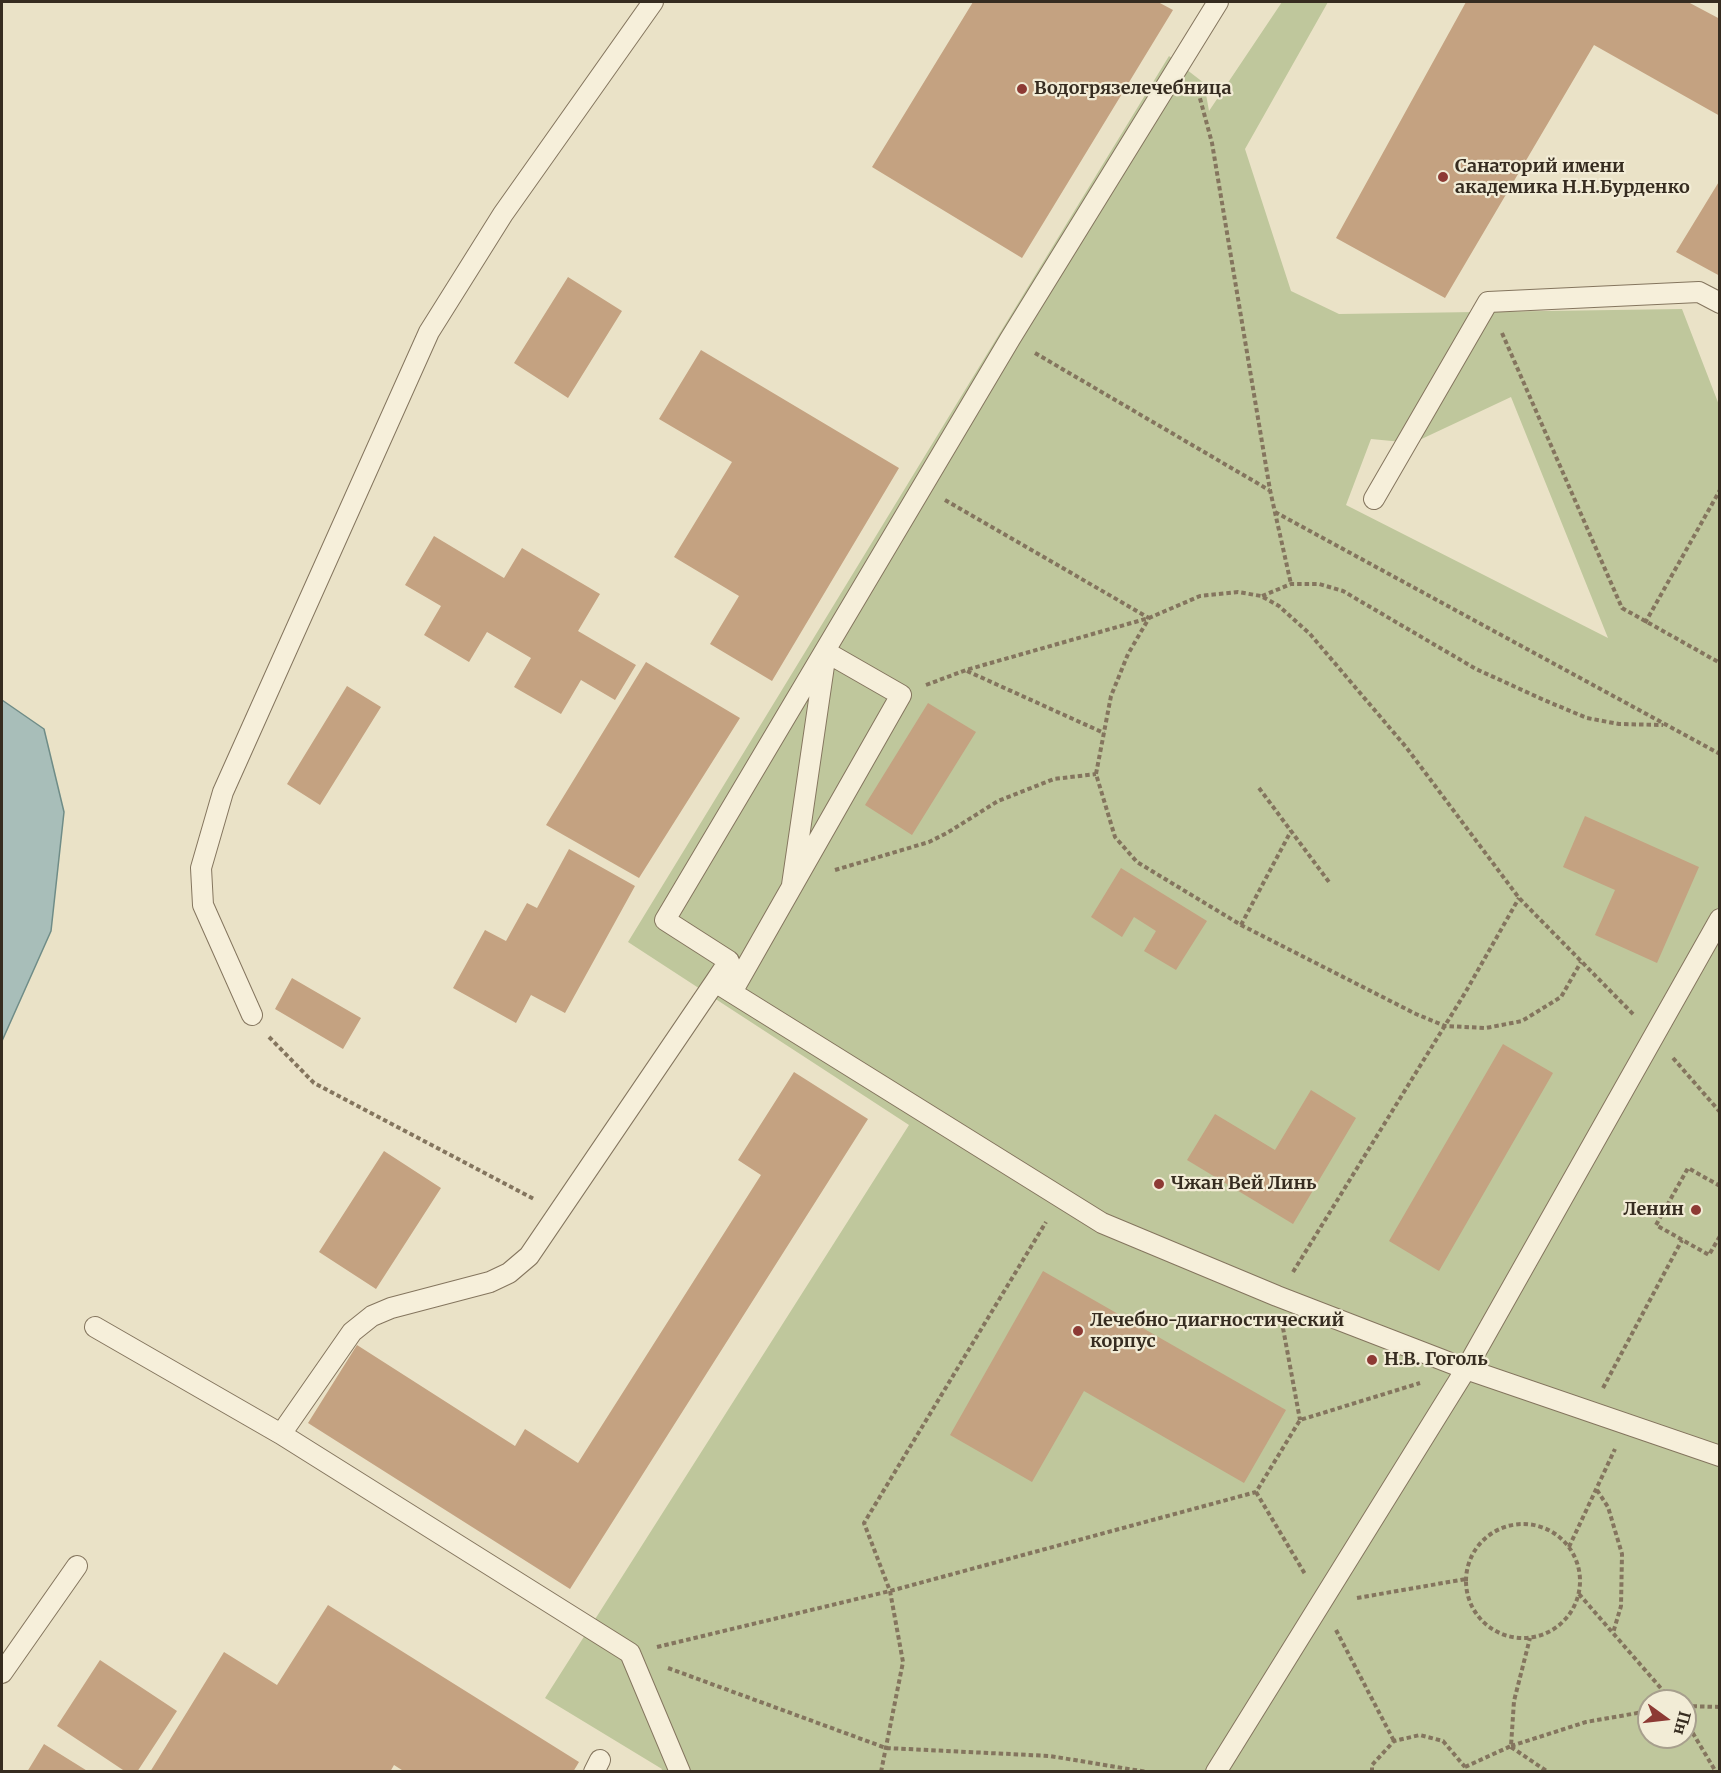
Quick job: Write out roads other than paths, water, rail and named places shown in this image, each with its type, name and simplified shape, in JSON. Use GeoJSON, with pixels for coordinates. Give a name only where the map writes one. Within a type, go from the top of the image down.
{"type":"FeatureCollection","features":[{"type":"Feature","properties":{"kind":"lane"},"geometry":{"type":"LineString","coordinates":[[252,1015],[202,905],[201,868],[223,792],[429,333],[503,214],[651,2]]}},
{"type":"Feature","properties":{"kind":"lane"},"geometry":{"type":"LineString","coordinates":[[724,987],[729,960],[665,920],[1010,339],[1218,2]]}},
{"type":"Feature","properties":{"kind":"lane"},"geometry":{"type":"LineString","coordinates":[[1374,499],[1488,302],[1699,292],[1719,303]]}},
{"type":"Feature","properties":{"kind":"lane"},"geometry":{"type":"LineString","coordinates":[[280,1434],[352,1332],[372,1316],[391,1308],[490,1282],[509,1273],[529,1256],[558,1212],[724,987],[792,885],[901,695],[826,652]]}},
{"type":"Feature","properties":{"kind":"lane"},"geometry":{"type":"LineString","coordinates":[[792,885],[826,652]]}},
{"type":"Feature","properties":{"kind":"lane"},"geometry":{"type":"LineString","coordinates":[[1216,1772],[1323,1604],[1466,1369],[1719,920]]}},
{"type":"Feature","properties":{"kind":"lane"},"geometry":{"type":"LineString","coordinates":[[724,987],[1102,1223],[1278,1296],[1466,1369],[1719,1456]]}},
{"type":"Feature","properties":{"kind":"lane"},"geometry":{"type":"LineString","coordinates":[[95,1327],[280,1434],[630,1653],[680,1772]]}},
{"type":"Feature","properties":{"kind":"lane"},"geometry":{"type":"LineString","coordinates":[[2,1673],[77,1566]]}},
{"type":"Feature","properties":{"kind":"water"},"geometry":{"type":"Polygon","coordinates":[[[2,700],[44,729],[64,812],[51,931],[2,1041],[2,700]]]}},
{"type":"Feature","properties":{"kind":"place","name":"Водогрязелечебница"},"geometry":{"type":"Point","coordinates":[1022,89]}},
{"type":"Feature","properties":{"kind":"place","name":"Санаторий имени академика Н.Н.Бурденко"},"geometry":{"type":"Point","coordinates":[1443,177]}},
{"type":"Feature","properties":{"kind":"place","name":"Чжан Вей Линь"},"geometry":{"type":"Point","coordinates":[1159,1184]}},
{"type":"Feature","properties":{"kind":"place","name":"Ленин"},"geometry":{"type":"Point","coordinates":[1696,1210]}},
{"type":"Feature","properties":{"kind":"place","name":"Лечебно-диагностический корпус"},"geometry":{"type":"Point","coordinates":[1078,1331]}},
{"type":"Feature","properties":{"kind":"place","name":"Н.В. Гоголь"},"geometry":{"type":"Point","coordinates":[1372,1360]}}]}
